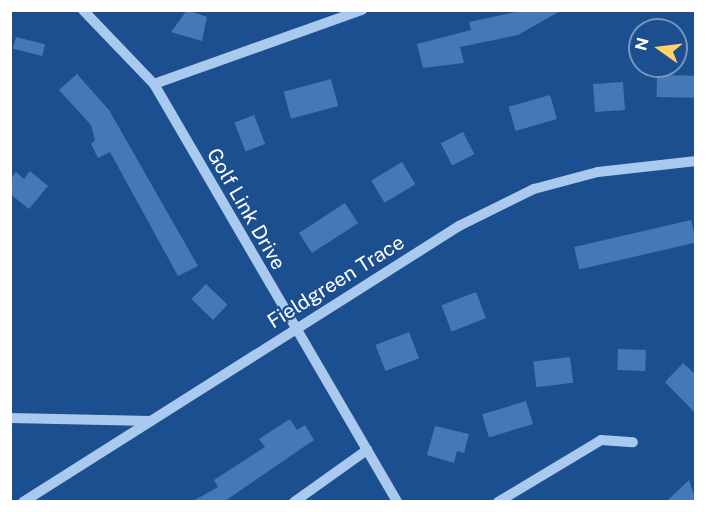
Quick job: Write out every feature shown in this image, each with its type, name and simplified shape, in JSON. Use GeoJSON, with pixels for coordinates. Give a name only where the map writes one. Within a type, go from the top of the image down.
{"type":"FeatureCollection","features":[{"type":"Feature","properties":{"kind":"street","name":"Golf Link Drive"},"geometry":{"type":"LineString","coordinates":[[83,10],[154,84],[294,328],[397,501]]}},
{"type":"Feature","properties":{"kind":"street"},"geometry":{"type":"LineString","coordinates":[[154,84],[362,10]]}},
{"type":"Feature","properties":{"kind":"street","name":"Fieldgreen Trace"},"geometry":{"type":"LineString","coordinates":[[23,501],[459,226],[534,189],[598,172],[696,160]]}},
{"type":"Feature","properties":{"kind":"street"},"geometry":{"type":"LineString","coordinates":[[10,418],[151,421]]}},
{"type":"Feature","properties":{"kind":"street"},"geometry":{"type":"LineString","coordinates":[[498,501],[601,441],[633,442]]}},
{"type":"Feature","properties":{"kind":"street"},"geometry":{"type":"LineString","coordinates":[[294,501],[368,450]]}},
{"type":"Feature","properties":{"kind":"building"},"geometry":{"type":"Polygon","coordinates":[[[187,10],[207,17],[202,41],[171,32],[187,10]]]}},
{"type":"Feature","properties":{"kind":"building"},"geometry":{"type":"Polygon","coordinates":[[[526,10],[562,10],[518,35],[460,47],[464,63],[423,68],[417,44],[471,30],[469,22],[526,10]]]}},
{"type":"Feature","properties":{"kind":"building"},"geometry":{"type":"Polygon","coordinates":[[[16,37],[45,44],[42,56],[13,49],[16,37]]]}},
{"type":"Feature","properties":{"kind":"building"},"geometry":{"type":"Polygon","coordinates":[[[77,74],[109,110],[198,266],[178,276],[110,152],[98,158],[91,144],[95,140],[91,125],[59,90],[77,74]]]}},
{"type":"Feature","properties":{"kind":"building"},"geometry":{"type":"Polygon","coordinates":[[[688,76],[696,76],[696,98],[657,97],[657,78],[688,78],[688,76]]]}},
{"type":"Feature","properties":{"kind":"building"},"geometry":{"type":"Polygon","coordinates":[[[331,79],[338,106],[291,119],[284,92],[331,79]]]}},
{"type":"Feature","properties":{"kind":"building"},"geometry":{"type":"Polygon","coordinates":[[[623,82],[625,110],[595,112],[593,84],[623,82]]]}},
{"type":"Feature","properties":{"kind":"building"},"geometry":{"type":"Polygon","coordinates":[[[550,95],[557,119],[516,131],[509,107],[550,95]]]}},
{"type":"Feature","properties":{"kind":"building"},"geometry":{"type":"Polygon","coordinates":[[[254,115],[265,144],[246,151],[234,123],[254,115]]]}},
{"type":"Feature","properties":{"kind":"building"},"geometry":{"type":"Polygon","coordinates":[[[463,132],[474,154],[452,166],[441,143],[463,132]]]}},
{"type":"Feature","properties":{"kind":"building"},"geometry":{"type":"Polygon","coordinates":[[[402,162],[415,184],[385,203],[371,181],[402,162]]]}},
{"type":"Feature","properties":{"kind":"building"},"geometry":{"type":"Polygon","coordinates":[[[30,171],[48,186],[29,209],[10,194],[10,179],[16,172],[24,179],[30,171]]]}},
{"type":"Feature","properties":{"kind":"building"},"geometry":{"type":"Polygon","coordinates":[[[345,203],[358,223],[312,253],[299,233],[345,203]]]}},
{"type":"Feature","properties":{"kind":"building"},"geometry":{"type":"Polygon","coordinates":[[[691,220],[696,242],[579,269],[574,247],[691,220]]]}},
{"type":"Feature","properties":{"kind":"building"},"geometry":{"type":"Polygon","coordinates":[[[206,284],[228,305],[213,320],[191,299],[206,284]]]}},
{"type":"Feature","properties":{"kind":"building"},"geometry":{"type":"Polygon","coordinates":[[[476,292],[486,318],[451,331],[441,305],[476,292]]]}},
{"type":"Feature","properties":{"kind":"building"},"geometry":{"type":"Polygon","coordinates":[[[409,332],[419,358],[385,371],[375,345],[409,332]]]}},
{"type":"Feature","properties":{"kind":"building"},"geometry":{"type":"Polygon","coordinates":[[[618,349],[646,350],[645,371],[617,370],[618,349]]]}},
{"type":"Feature","properties":{"kind":"building"},"geometry":{"type":"Polygon","coordinates":[[[570,357],[573,383],[536,387],[533,362],[570,357]]]}},
{"type":"Feature","properties":{"kind":"building"},"geometry":{"type":"Polygon","coordinates":[[[683,363],[696,375],[696,414],[665,382],[683,363]]]}},
{"type":"Feature","properties":{"kind":"building"},"geometry":{"type":"Polygon","coordinates":[[[526,401],[533,424],[489,437],[482,414],[526,401]]]}},
{"type":"Feature","properties":{"kind":"building"},"geometry":{"type":"Polygon","coordinates":[[[290,419],[297,430],[305,425],[314,440],[225,501],[193,501],[218,487],[214,480],[265,447],[259,439],[290,419]]]}},
{"type":"Feature","properties":{"kind":"building"},"geometry":{"type":"Polygon","coordinates":[[[435,426],[469,434],[464,453],[457,451],[454,463],[427,455],[435,426]]]}},
{"type":"Feature","properties":{"kind":"building"},"geometry":{"type":"Polygon","coordinates":[[[689,480],[696,501],[667,501],[689,480]]]}}]}
